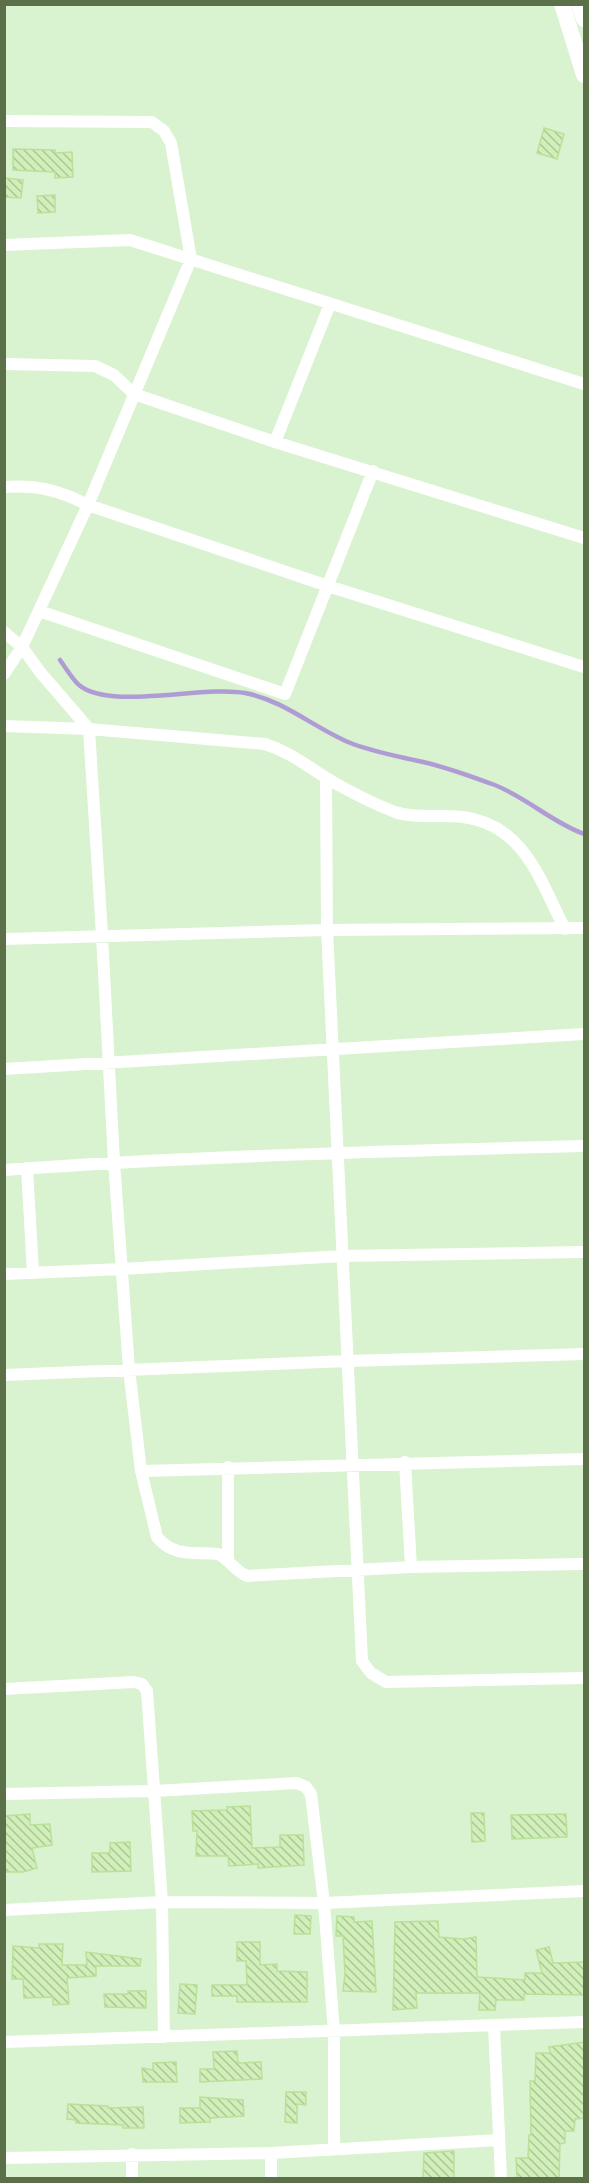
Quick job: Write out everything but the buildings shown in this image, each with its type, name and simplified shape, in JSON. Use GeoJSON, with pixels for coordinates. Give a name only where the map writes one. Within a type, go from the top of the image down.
{"type":"FeatureCollection","features":[{"type":"Feature","properties":{"kind":"main road"},"geometry":{"type":"LineString","coordinates":[[562,4],[585,75]]}},
{"type":"Feature","properties":{"kind":"main road"},"geometry":{"type":"LineString","coordinates":[[579,4],[585,19]]}},
{"type":"Feature","properties":{"kind":"street"},"geometry":{"type":"LineString","coordinates":[[4,121],[152,122],[164,130],[171,143],[191,259],[88,505],[22,647],[4,674]]}},
{"type":"Feature","properties":{"kind":"street"},"geometry":{"type":"LineString","coordinates":[[4,245],[130,240],[585,384]]}},
{"type":"Feature","properties":{"kind":"street"},"geometry":{"type":"LineString","coordinates":[[275,442],[330,304]]}},
{"type":"Feature","properties":{"kind":"street"},"geometry":{"type":"LineString","coordinates":[[4,364],[95,366],[114,375],[134,394],[275,442],[585,538]]}},
{"type":"Feature","properties":{"kind":"street"},"geometry":{"type":"LineString","coordinates":[[39,611],[285,694],[373,471]]}},
{"type":"Feature","properties":{"kind":"street"},"geometry":{"type":"LineString","coordinates":[[4,487],[28,485],[64,493],[88,505],[328,586],[585,667]]}},
{"type":"Feature","properties":{"kind":"street"},"geometry":{"type":"LineString","coordinates":[[4,633],[22,647],[40,672],[89,729],[114,1162],[129,1369],[141,1471],[157,1537],[164,1546],[173,1551],[218,1554],[241,1574],[247,1576],[411,1567],[585,1564]]}},
{"type":"Feature","properties":{"kind":"street"},"geometry":{"type":"LineString","coordinates":[[4,726],[89,729],[265,744],[284,750],[326,778],[395,812],[409,816],[463,817],[487,823],[504,832],[531,860],[565,929]]}},
{"type":"Feature","properties":{"kind":"street"},"geometry":{"type":"LineString","coordinates":[[326,778],[327,930],[334,1050],[336,1152],[362,1661],[371,1673],[386,1682],[585,1678]]}},
{"type":"Feature","properties":{"kind":"street"},"geometry":{"type":"LineString","coordinates":[[4,939],[327,930],[585,928]]}},
{"type":"Feature","properties":{"kind":"street"},"geometry":{"type":"LineString","coordinates":[[4,1069],[585,1034]]}},
{"type":"Feature","properties":{"kind":"street"},"geometry":{"type":"LineString","coordinates":[[4,1170],[114,1162],[336,1152],[585,1146]]}},
{"type":"Feature","properties":{"kind":"street"},"geometry":{"type":"LineString","coordinates":[[27,1168],[33,1273]]}},
{"type":"Feature","properties":{"kind":"street"},"geometry":{"type":"LineString","coordinates":[[4,1274],[342,1256],[585,1252]]}},
{"type":"Feature","properties":{"kind":"street"},"geometry":{"type":"LineString","coordinates":[[4,1375],[585,1354]]}},
{"type":"Feature","properties":{"kind":"street"},"geometry":{"type":"LineString","coordinates":[[141,1471],[585,1458]]}},
{"type":"Feature","properties":{"kind":"street"},"geometry":{"type":"LineString","coordinates":[[405,1462],[411,1567]]}},
{"type":"Feature","properties":{"kind":"street"},"geometry":{"type":"LineString","coordinates":[[228,1467],[228,1561]]}},
{"type":"Feature","properties":{"kind":"street"},"geometry":{"type":"LineString","coordinates":[[4,1689],[134,1682],[142,1684],[147,1691],[162,1902],[165,2037]]}},
{"type":"Feature","properties":{"kind":"street"},"geometry":{"type":"LineString","coordinates":[[4,1794],[154,1791],[297,1783],[306,1787],[311,1794],[324,1903],[334,2032],[334,2148]]}},
{"type":"Feature","properties":{"kind":"street"},"geometry":{"type":"LineString","coordinates":[[4,1910],[162,1902],[324,1903],[585,1891]]}},
{"type":"Feature","properties":{"kind":"street"},"geometry":{"type":"LineString","coordinates":[[4,2042],[585,2022]]}},
{"type":"Feature","properties":{"kind":"street"},"geometry":{"type":"LineString","coordinates":[[494,2026],[501,2178]]}},
{"type":"Feature","properties":{"kind":"street"},"geometry":{"type":"LineString","coordinates":[[4,2158],[271,2153],[499,2140]]}},
{"type":"Feature","properties":{"kind":"street"},"geometry":{"type":"LineString","coordinates":[[271,2153],[271,2178]]}},
{"type":"Feature","properties":{"kind":"street"},"geometry":{"type":"LineString","coordinates":[[132,2154],[132,2178]]}},
{"type":"Feature","properties":{"kind":"shaded area"},"geometry":{"type":"Polygon","coordinates":[[[5,5],[584,5],[584,2178],[5,2178],[5,5]]]}},
{"type":"Feature","properties":{"kind":"waterway"},"geometry":{"type":"LineString","coordinates":[[60,660],[79,685],[93,692],[112,696],[158,696],[227,691],[259,696],[357,745],[385,754],[440,766],[504,789],[560,823],[584,834]]}}]}
